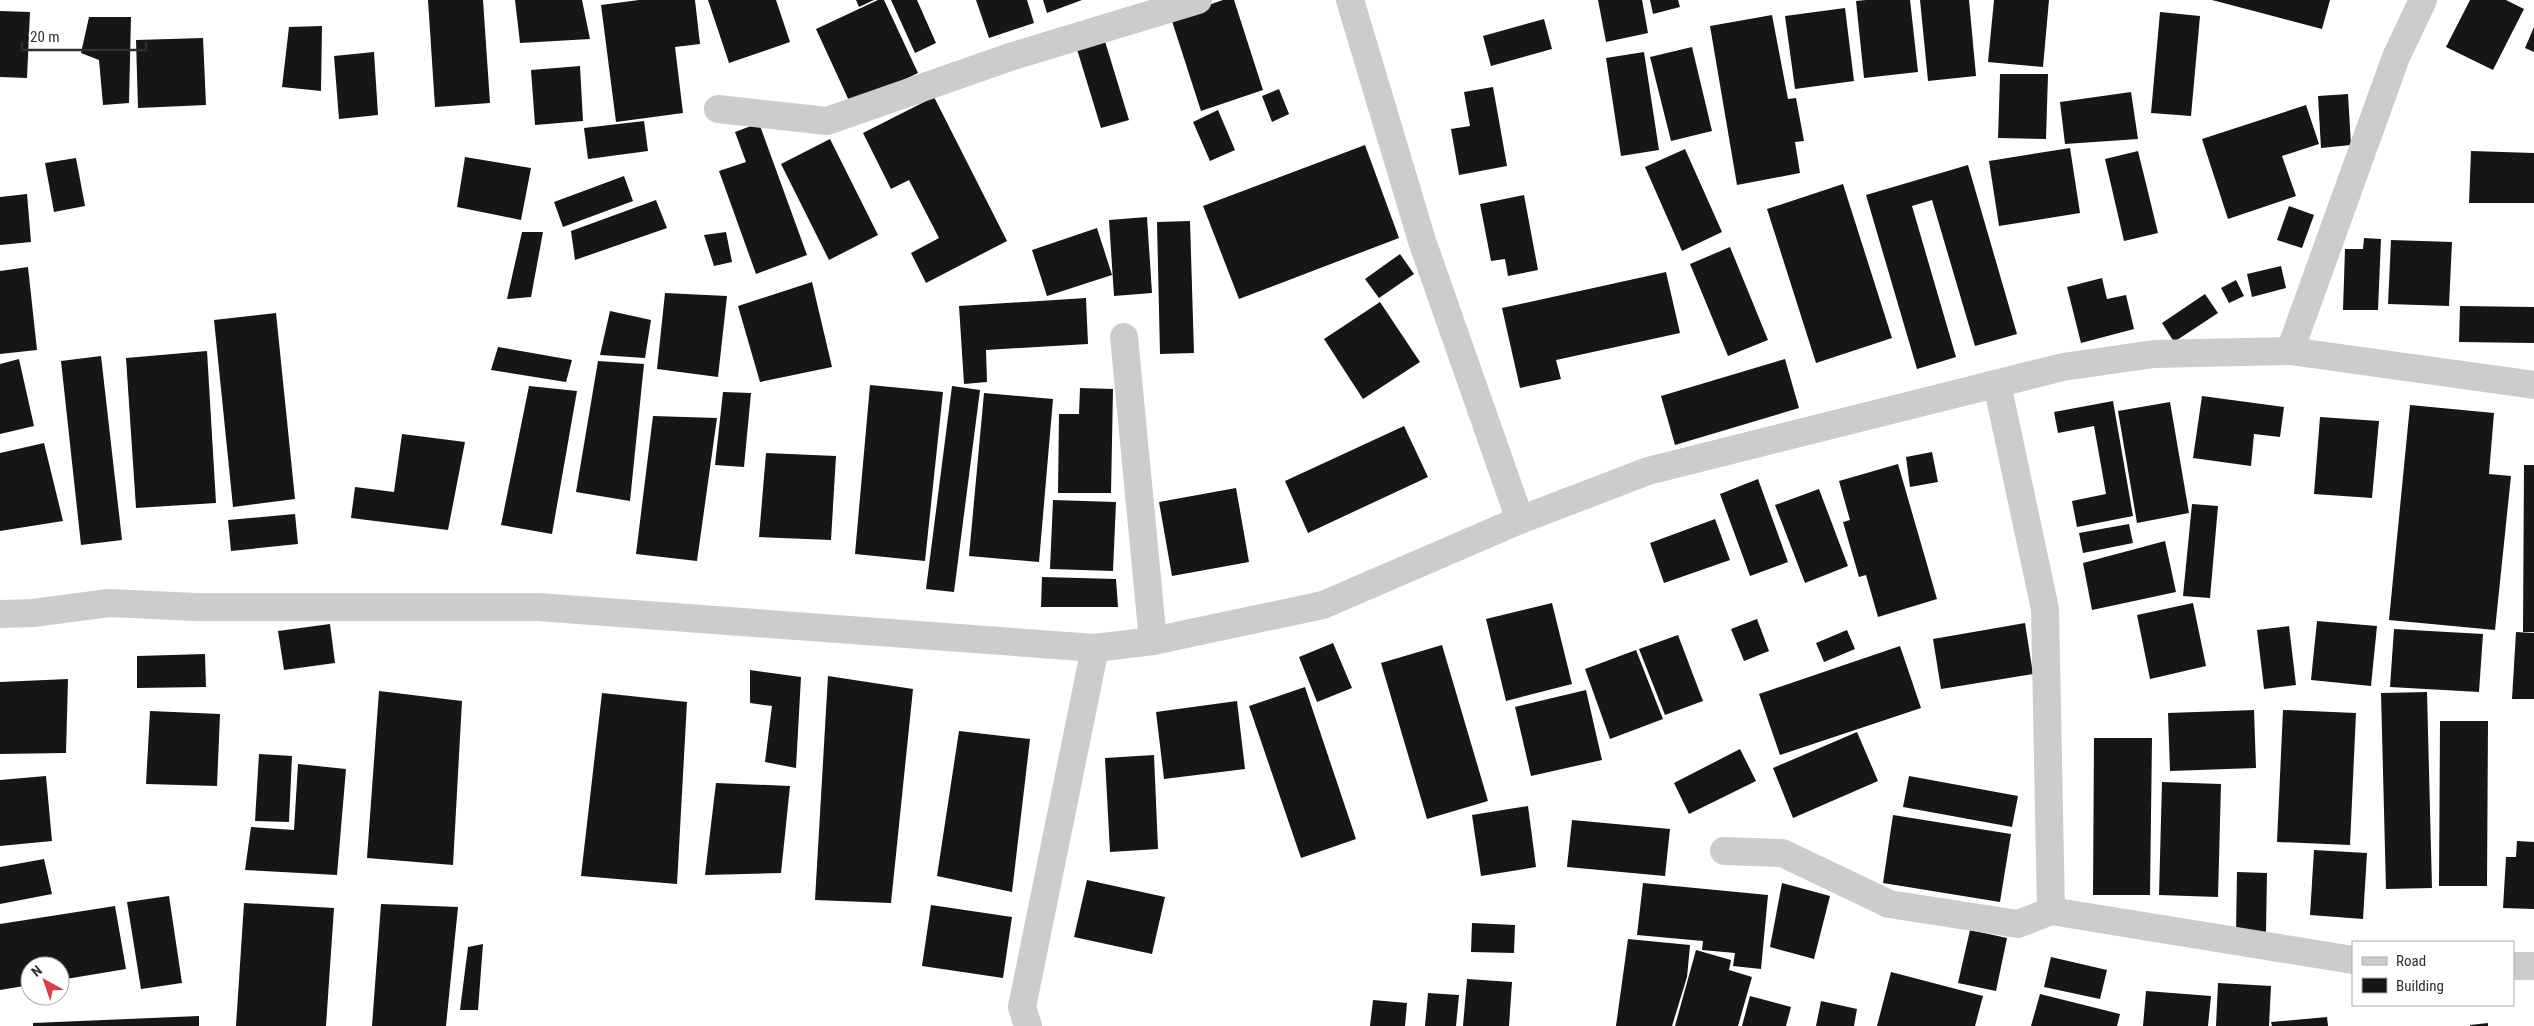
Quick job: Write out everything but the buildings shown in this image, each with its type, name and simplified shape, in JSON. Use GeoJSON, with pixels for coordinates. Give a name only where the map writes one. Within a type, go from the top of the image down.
{"type":"FeatureCollection","features":[{"type":"Feature","properties":{"kind":"street"},"geometry":{"type":"LineString","coordinates":[[718,109],[827,121],[1010,57],[1198,0]]}},
{"type":"Feature","properties":{"kind":"street"},"geometry":{"type":"LineString","coordinates":[[1350,0],[1422,241],[1520,520]]}},
{"type":"Feature","properties":{"kind":"street"},"geometry":{"type":"LineString","coordinates":[[2290,351],[2396,57],[2424,0]]}},
{"type":"Feature","properties":{"kind":"street"},"geometry":{"type":"LineString","coordinates":[[1124,337],[1153,641]]}},
{"type":"Feature","properties":{"kind":"street"},"geometry":{"type":"LineString","coordinates":[[0,614],[33,613],[109,603],[196,607],[538,607],[1095,648],[1153,641],[1323,605],[1520,520],[1648,471],[2063,367],[2154,354],[2290,351],[2534,385]]}},
{"type":"Feature","properties":{"kind":"street"},"geometry":{"type":"LineString","coordinates":[[1997,384],[2046,609],[2051,911]]}},
{"type":"Feature","properties":{"kind":"street"},"geometry":{"type":"LineString","coordinates":[[1028,1026],[1022,1007],[1095,648]]}},
{"type":"Feature","properties":{"kind":"street"},"geometry":{"type":"LineString","coordinates":[[1724,851],[1782,854],[1889,904],[2018,924],[2051,911],[2352,960]]}},
{"type":"Feature","properties":{"kind":"street"},"geometry":{"type":"LineString","coordinates":[[2514,966],[2534,966]]}}]}
